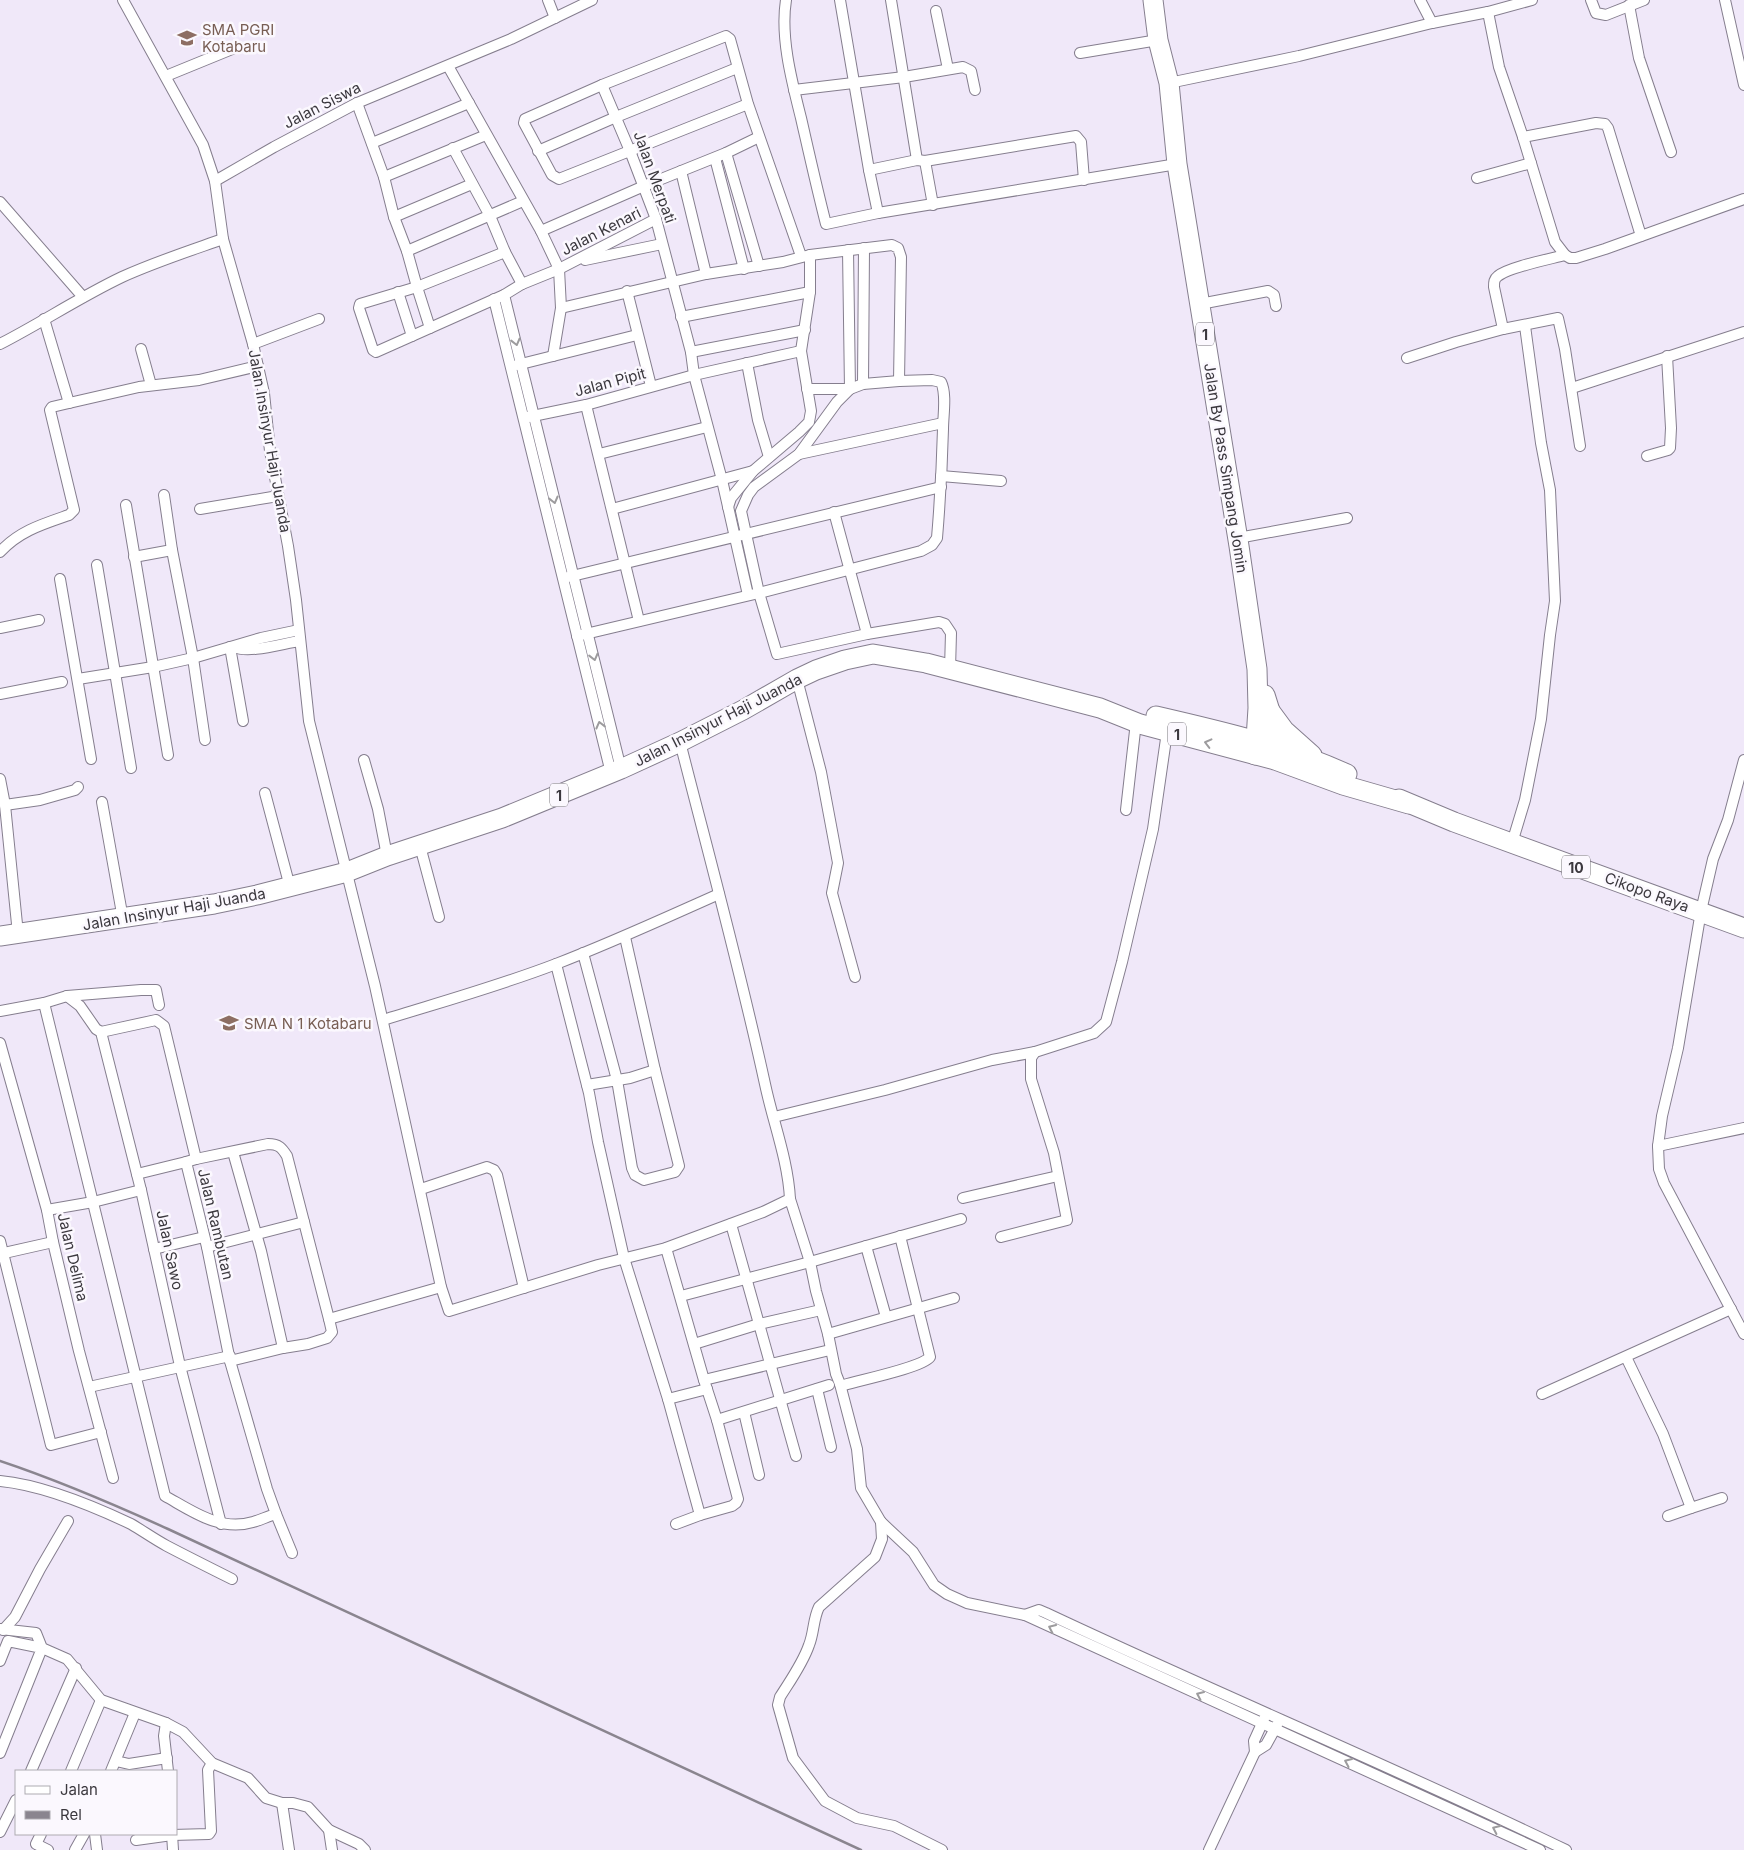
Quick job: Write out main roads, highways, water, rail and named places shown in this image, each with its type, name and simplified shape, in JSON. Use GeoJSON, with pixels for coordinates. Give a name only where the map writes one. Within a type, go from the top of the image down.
{"type":"FeatureCollection","features":[{"type":"Feature","properties":{"kind":"highway","name":"Jalan By Pass Simpang Jomin"},"geometry":{"type":"LineString","coordinates":[[1153,0],[1158,40],[1169,83],[1177,164],[1264,709],[1265,750]]}},
{"type":"Feature","properties":{"kind":"highway","name":"Jalan Insinyur Haji Juanda"},"geometry":{"type":"LineString","coordinates":[[9,935],[214,904],[347,872],[387,856],[502,818],[616,771],[680,742],[743,710],[797,679],[839,662],[873,654],[902,658],[950,669],[1100,708],[1167,732],[1265,750]]}},
{"type":"Feature","properties":{"kind":"highway","name":"Jalan Insinyur Haji Juanda"},"geometry":{"type":"LineString","coordinates":[[1100,708],[1143,713],[1235,735],[1265,750]]}},
{"type":"Feature","properties":{"kind":"highway"},"geometry":{"type":"LineString","coordinates":[[1235,735],[1246,731],[1264,709],[1284,730],[1319,761]]}},
{"type":"Feature","properties":{"kind":"highway","name":"Cikopo Raya"},"geometry":{"type":"LineString","coordinates":[[1265,750],[1319,761],[1410,804],[1744,928]]}},
{"type":"Feature","properties":{"kind":"highway","name":"Cikopo Raya"},"geometry":{"type":"LineString","coordinates":[[1265,750],[1343,785],[1410,804]]}},
{"type":"Feature","properties":{"kind":"railway"},"geometry":{"type":"LineString","coordinates":[[0,1461],[127,1510],[861,1850]]}},
{"type":"Feature","properties":{"kind":"place","name":"SMA PGRI Kotabaru"},"geometry":{"type":"Point","coordinates":[187,38]}},
{"type":"Feature","properties":{"kind":"place","name":"SMA N 1 Kotabaru"},"geometry":{"type":"Point","coordinates":[229,1023]}}]}
